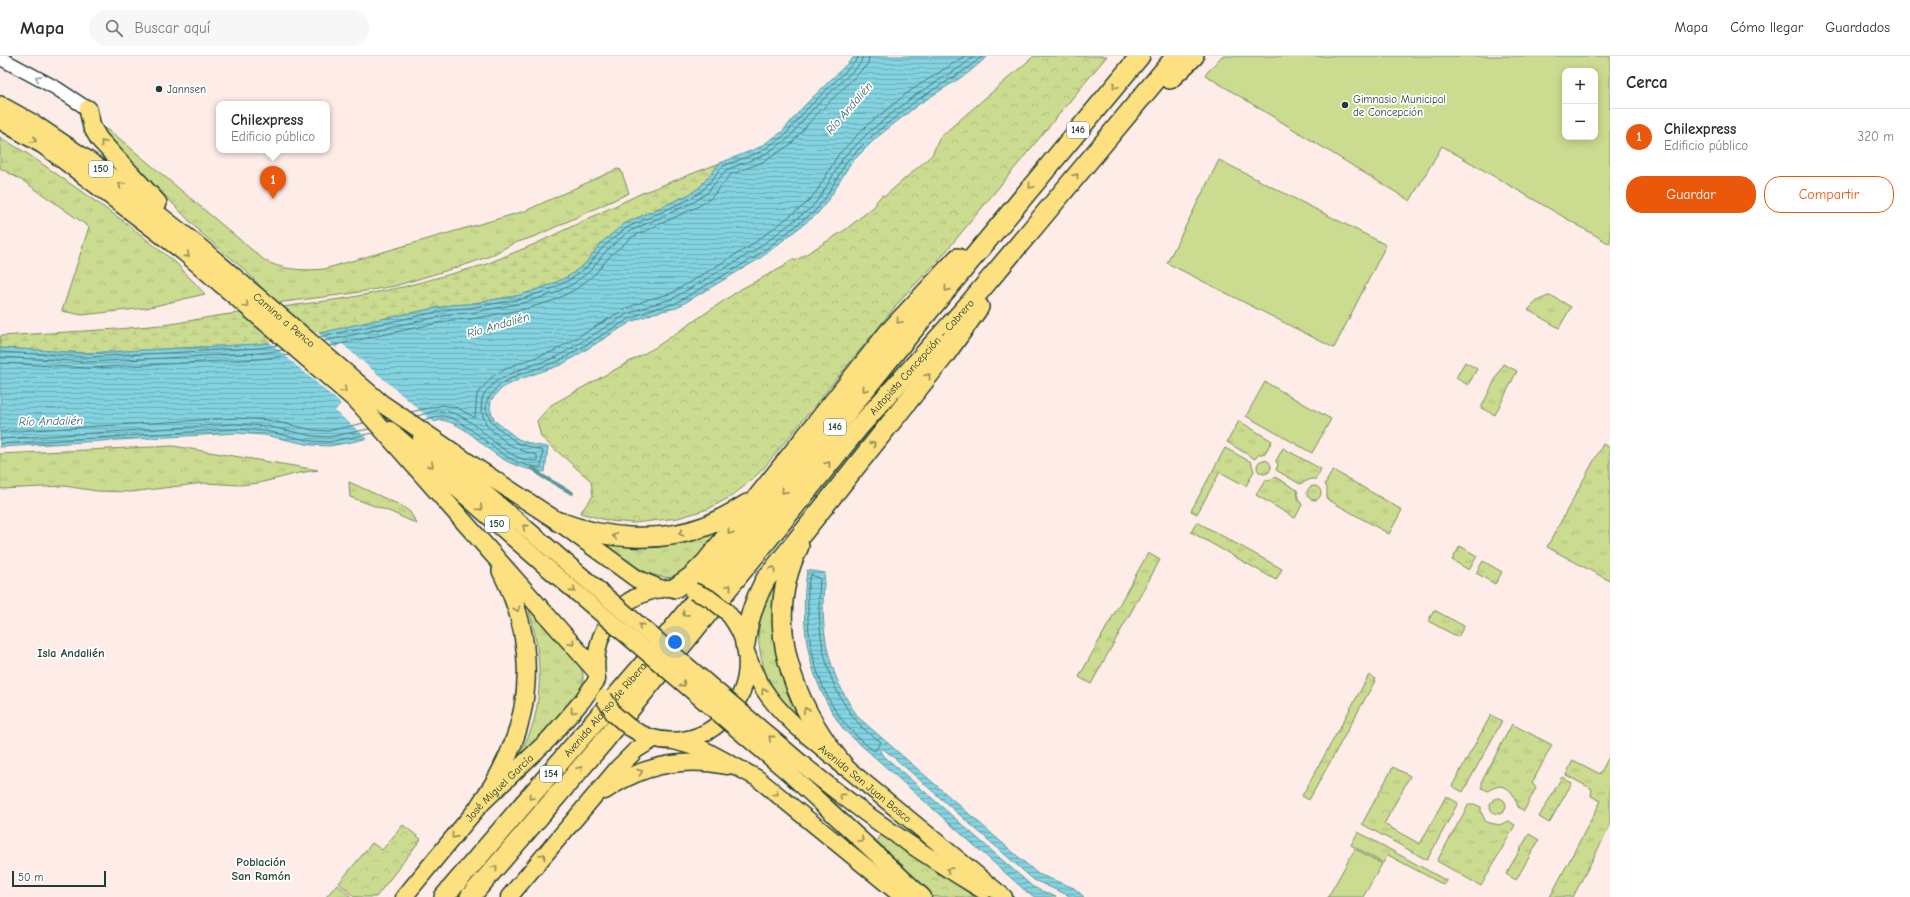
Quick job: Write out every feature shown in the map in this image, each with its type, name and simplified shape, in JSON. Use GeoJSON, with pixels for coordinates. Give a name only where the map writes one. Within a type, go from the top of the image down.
{"type":"FeatureCollection","features":[{"type":"Feature","properties":{"kind":"highway","name":"Autopista Concepción - Cabrero"},"geometry":{"type":"LineString","coordinates":[[663,656],[1016,204],[1140,56]]}},
{"type":"Feature","properties":{"kind":"highway","name":"Autopista Concepción - Cabrero"},"geometry":{"type":"LineString","coordinates":[[663,656],[859,427],[968,305],[1176,56]]}},
{"type":"Feature","properties":{"kind":"highway"},"geometry":{"type":"LineString","coordinates":[[1138,102],[1165,83],[1194,56]]}},
{"type":"Feature","properties":{"kind":"highway","name":"Camino a Penco"},"geometry":{"type":"LineString","coordinates":[[0,105],[36,125],[92,163],[196,244],[224,277],[359,403],[457,479]]}},
{"type":"Feature","properties":{"kind":"highway"},"geometry":{"type":"LineString","coordinates":[[88,109],[92,127],[99,139],[196,244]]}},
{"type":"Feature","properties":{"kind":"highway","name":"Camino a Penco"},"geometry":{"type":"LineString","coordinates":[[0,120],[43,145],[184,252],[224,277],[381,403],[457,479]]}},
{"type":"Feature","properties":{"kind":"highway"},"geometry":{"type":"LineString","coordinates":[[559,522],[637,579],[676,590],[706,562],[904,315],[973,242],[1016,204]]}},
{"type":"Feature","properties":{"kind":"highway"},"geometry":{"type":"LineString","coordinates":[[746,649],[749,617],[760,590],[776,565],[953,345],[1033,228]]}},
{"type":"Feature","properties":{"kind":"highway"},"geometry":{"type":"LineString","coordinates":[[457,479],[559,522],[580,529],[621,537],[668,536],[706,526],[754,501]]}},
{"type":"Feature","properties":{"kind":"highway"},"geometry":{"type":"LineString","coordinates":[[457,479],[488,548],[507,582],[519,614],[523,630],[526,672],[524,699],[517,731],[500,773],[479,806]]}},
{"type":"Feature","properties":{"kind":"highway"},"geometry":{"type":"LineString","coordinates":[[814,518],[796,552],[786,582],[783,599],[783,634],[789,668],[805,709],[816,729],[843,765]]}},
{"type":"Feature","properties":{"kind":"highway"},"geometry":{"type":"LineString","coordinates":[[488,548],[596,676]]}},
{"type":"Feature","properties":{"kind":"highway","name":"Avenida Alonso de Ribera"},"geometry":{"type":"LineString","coordinates":[[444,897],[663,656]]}},
{"type":"Feature","properties":{"kind":"highway","name":"Avenida Alonso de Ribera"},"geometry":{"type":"LineString","coordinates":[[470,897],[604,742],[663,656]]}},
{"type":"Feature","properties":{"kind":"main road","name":"150"},"geometry":{"type":"LineString","coordinates":[[457,479],[554,553],[796,769]]}},
{"type":"Feature","properties":{"kind":"main road","name":"150"},"geometry":{"type":"LineString","coordinates":[[457,479],[544,565],[796,769]]}},
{"type":"Feature","properties":{"kind":"main road","name":"Avenida San Juan Bosco"},"geometry":{"type":"LineString","coordinates":[[676,590],[709,598],[726,611],[738,626],[758,682],[779,711],[1004,897]]}},
{"type":"Feature","properties":{"kind":"main road"},"geometry":{"type":"LineString","coordinates":[[676,590],[634,598],[612,617],[599,642],[595,661],[596,676],[604,698],[614,714],[628,727],[641,734],[654,739],[674,741],[705,750],[744,771],[771,789],[903,897]]}},
{"type":"Feature","properties":{"kind":"main road"},"geometry":{"type":"LineString","coordinates":[[674,741],[690,738],[706,732],[720,723],[732,710],[744,688],[747,671],[746,649]]}},
{"type":"Feature","properties":{"kind":"main road","name":"José Miguel García"},"geometry":{"type":"LineString","coordinates":[[404,897],[479,806],[549,739],[582,701],[596,676]]}},
{"type":"Feature","properties":{"kind":"main road"},"geometry":{"type":"LineString","coordinates":[[509,897],[630,756],[654,739]]}},
{"type":"Feature","properties":{"kind":"main road"},"geometry":{"type":"LineString","coordinates":[[584,808],[616,783],[632,774],[663,765],[688,762],[706,763],[744,771]]}},
{"type":"Feature","properties":{"kind":"main road","name":"Avenida San Juan Bosco"},"geometry":{"type":"LineString","coordinates":[[796,769],[888,830],[994,897]]}},
{"type":"Feature","properties":{"kind":"main road"},"geometry":{"type":"LineString","coordinates":[[796,769],[923,897]]}},
{"type":"Feature","properties":{"kind":"street"},"geometry":{"type":"LineString","coordinates":[[0,58],[56,88],[88,109]]}},
{"type":"Feature","properties":{"kind":"green space"},"geometry":{"type":"Polygon","coordinates":[[[1034,56],[1107,56],[938,261],[904,296],[763,469],[732,496],[708,509],[678,518],[633,523],[610,521],[580,513],[593,496],[591,481],[541,437],[537,421],[551,405],[656,347],[741,289],[785,266],[786,263],[793,259],[795,261],[845,230],[876,205],[876,202],[882,195],[885,196],[932,155],[940,137],[1034,56]]]}},
{"type":"Feature","properties":{"kind":"green space"},"geometry":{"type":"Polygon","coordinates":[[[1222,56],[1610,56],[1610,244],[1442,146],[1410,201],[1205,75],[1222,56]]]}},
{"type":"Feature","properties":{"kind":"green space"},"geometry":{"type":"Polygon","coordinates":[[[102,127],[114,134],[264,260],[285,268],[309,270],[324,269],[525,211],[617,169],[621,170],[629,193],[536,236],[512,244],[490,256],[468,264],[395,286],[276,303],[245,270],[200,232],[106,134],[102,127]]]}},
{"type":"Feature","properties":{"kind":"green space"},"geometry":{"type":"Polygon","coordinates":[[[0,137],[31,156],[126,223],[176,263],[205,294],[146,308],[82,315],[62,311],[89,227],[25,182],[0,168],[0,137]]]}},
{"type":"Feature","properties":{"kind":"green space"},"geometry":{"type":"Polygon","coordinates":[[[1219,160],[1386,245],[1334,348],[1167,263],[1219,160]]]}},
{"type":"Feature","properties":{"kind":"green space"},"geometry":{"type":"Polygon","coordinates":[[[720,163],[700,187],[690,194],[624,224],[600,244],[585,264],[569,276],[550,285],[521,295],[468,304],[451,305],[295,339],[260,344],[88,353],[0,348],[0,336],[118,329],[171,324],[216,316],[348,298],[403,287],[484,265],[535,244],[642,193],[720,163]]]}},
{"type":"Feature","properties":{"kind":"green space"},"geometry":{"type":"Polygon","coordinates":[[[1548,296],[1554,297],[1571,307],[1559,328],[1528,310],[1537,301],[1548,296]]]}},
{"type":"Feature","properties":{"kind":"green space"},"geometry":{"type":"Polygon","coordinates":[[[1465,362],[1477,369],[1468,385],[1456,378],[1465,362]]]}},
{"type":"Feature","properties":{"kind":"green space"},"geometry":{"type":"Polygon","coordinates":[[[1503,364],[1517,371],[1495,415],[1481,408],[1503,364]]]}},
{"type":"Feature","properties":{"kind":"green space"},"geometry":{"type":"Polygon","coordinates":[[[1265,382],[1331,419],[1312,453],[1246,416],[1265,382]]]}},
{"type":"Feature","properties":{"kind":"green space"},"geometry":{"type":"Polygon","coordinates":[[[1239,421],[1272,441],[1265,453],[1258,455],[1255,459],[1227,442],[1239,421]]]}},
{"type":"Feature","properties":{"kind":"green space"},"geometry":{"type":"Polygon","coordinates":[[[1603,444],[1610,448],[1610,581],[1547,547],[1603,444]]]}},
{"type":"Feature","properties":{"kind":"green space"},"geometry":{"type":"Polygon","coordinates":[[[173,446],[318,470],[259,483],[240,485],[204,483],[131,492],[97,491],[64,486],[0,489],[0,454],[173,446]]]}},
{"type":"Feature","properties":{"kind":"green space"},"geometry":{"type":"Polygon","coordinates":[[[1225,448],[1251,462],[1254,471],[1246,486],[1220,472],[1197,514],[1191,511],[1225,448]]]}},
{"type":"Feature","properties":{"kind":"green space"},"geometry":{"type":"Polygon","coordinates":[[[1283,448],[1321,469],[1316,479],[1311,479],[1300,484],[1276,470],[1278,465],[1276,461],[1283,448]]]}},
{"type":"Feature","properties":{"kind":"green space"},"geometry":{"type":"Polygon","coordinates":[[[1264,460],[1269,462],[1271,467],[1269,472],[1264,474],[1259,472],[1257,467],[1259,462],[1264,460]]]}},
{"type":"Feature","properties":{"kind":"green space"},"geometry":{"type":"Polygon","coordinates":[[[1333,470],[1402,510],[1389,534],[1327,499],[1327,488],[1325,484],[1333,470]]]}},
{"type":"Feature","properties":{"kind":"green space"},"geometry":{"type":"Polygon","coordinates":[[[1275,477],[1297,490],[1298,498],[1302,505],[1295,518],[1256,495],[1266,479],[1269,481],[1275,477]]]}},
{"type":"Feature","properties":{"kind":"green space"},"geometry":{"type":"Polygon","coordinates":[[[349,482],[402,506],[410,512],[417,524],[391,512],[350,497],[349,482]]]}},
{"type":"Feature","properties":{"kind":"green space"},"geometry":{"type":"Polygon","coordinates":[[[1314,486],[1319,488],[1321,493],[1319,498],[1314,500],[1309,498],[1307,493],[1309,488],[1314,486]]]}},
{"type":"Feature","properties":{"kind":"green space"},"geometry":{"type":"Polygon","coordinates":[[[1197,522],[1282,569],[1276,580],[1191,532],[1197,522]]]}},
{"type":"Feature","properties":{"kind":"green space"},"geometry":{"type":"Polygon","coordinates":[[[715,531],[718,536],[678,577],[658,576],[648,573],[606,545],[647,547],[671,545],[688,541],[715,531]]]}},
{"type":"Feature","properties":{"kind":"green space"},"geometry":{"type":"Polygon","coordinates":[[[1460,546],[1477,556],[1469,570],[1452,560],[1460,546]]]}},
{"type":"Feature","properties":{"kind":"green space"},"geometry":{"type":"Polygon","coordinates":[[[1148,553],[1160,560],[1091,684],[1079,677],[1148,553]]]}},
{"type":"Feature","properties":{"kind":"green space"},"geometry":{"type":"Polygon","coordinates":[[[1483,561],[1502,572],[1495,584],[1476,573],[1483,561]]]}},
{"type":"Feature","properties":{"kind":"green space"},"geometry":{"type":"Polygon","coordinates":[[[781,576],[801,714],[800,719],[788,708],[778,695],[770,681],[760,651],[760,619],[764,603],[770,587],[781,576]]]}},
{"type":"Feature","properties":{"kind":"green space"},"geometry":{"type":"Polygon","coordinates":[[[531,610],[580,665],[583,674],[583,682],[576,700],[518,760],[534,722],[539,690],[539,663],[529,611],[531,610]]]}},
{"type":"Feature","properties":{"kind":"green space"},"geometry":{"type":"Polygon","coordinates":[[[1434,610],[1464,626],[1458,637],[1428,621],[1434,610]]]}},
{"type":"Feature","properties":{"kind":"green space"},"geometry":{"type":"Polygon","coordinates":[[[1369,675],[1376,679],[1309,800],[1302,796],[1369,675]]]}},
{"type":"Feature","properties":{"kind":"green space"},"geometry":{"type":"Polygon","coordinates":[[[1491,715],[1502,721],[1463,792],[1452,786],[1491,715]]]}},
{"type":"Feature","properties":{"kind":"green space"},"geometry":{"type":"Polygon","coordinates":[[[1512,724],[1552,745],[1532,783],[1536,788],[1524,811],[1518,807],[1514,796],[1508,789],[1499,786],[1488,791],[1482,788],[1482,781],[1512,724]]]}},
{"type":"Feature","properties":{"kind":"green space"},"geometry":{"type":"Polygon","coordinates":[[[1610,755],[1610,826],[1573,897],[1550,897],[1601,801],[1591,796],[1592,789],[1566,775],[1573,760],[1600,774],[1610,755]]]}},
{"type":"Feature","properties":{"kind":"green space"},"geometry":{"type":"Polygon","coordinates":[[[1393,767],[1410,776],[1384,824],[1420,844],[1446,796],[1458,803],[1427,860],[1362,824],[1393,767]]]}},
{"type":"Feature","properties":{"kind":"green space"},"geometry":{"type":"Polygon","coordinates":[[[1562,777],[1572,783],[1549,823],[1539,817],[1562,777]]]}},
{"type":"Feature","properties":{"kind":"green space"},"geometry":{"type":"Polygon","coordinates":[[[1498,798],[1504,800],[1506,806],[1504,812],[1498,814],[1492,812],[1490,806],[1492,800],[1498,798]]]}},
{"type":"Feature","properties":{"kind":"green space"},"geometry":{"type":"Polygon","coordinates":[[[1469,804],[1474,804],[1481,807],[1481,812],[1486,822],[1499,825],[1509,821],[1515,825],[1481,886],[1437,861],[1469,804]]]}},
{"type":"Feature","properties":{"kind":"green space"},"geometry":{"type":"Polygon","coordinates":[[[403,825],[421,839],[376,897],[354,897],[339,883],[372,843],[382,850],[403,825]]]}},
{"type":"Feature","properties":{"kind":"green space"},"geometry":{"type":"Polygon","coordinates":[[[1358,832],[1447,881],[1444,885],[1388,855],[1383,863],[1351,845],[1358,832]]]}},
{"type":"Feature","properties":{"kind":"green space"},"geometry":{"type":"Polygon","coordinates":[[[1529,834],[1539,840],[1516,880],[1506,874],[1529,834]]]}},
{"type":"Feature","properties":{"kind":"green space"},"geometry":{"type":"Polygon","coordinates":[[[881,835],[975,897],[933,897],[877,841],[881,835]]]}},
{"type":"Feature","properties":{"kind":"green space"},"geometry":{"type":"Polygon","coordinates":[[[1355,849],[1382,864],[1363,897],[1328,897],[1355,849]]]}},
{"type":"Feature","properties":{"kind":"green space"},"geometry":{"type":"Polygon","coordinates":[[[337,884],[351,897],[326,897],[337,884]]]}},
{"type":"Feature","properties":{"kind":"water","name":"Río Andalién"},"geometry":{"type":"Polygon","coordinates":[[[855,56],[988,56],[968,73],[919,104],[876,138],[850,164],[829,199],[817,214],[759,259],[676,308],[654,313],[631,322],[561,365],[520,379],[502,388],[491,400],[490,409],[495,421],[518,439],[534,445],[548,447],[545,472],[527,469],[509,462],[498,456],[457,425],[441,420],[352,442],[329,446],[311,445],[264,435],[236,433],[0,447],[0,348],[88,353],[260,344],[295,339],[451,305],[468,304],[521,295],[550,285],[569,276],[585,264],[600,244],[624,224],[690,194],[700,187],[720,163],[758,148],[782,132],[803,107],[855,56]]]}},
{"type":"Feature","properties":{"kind":"water"},"geometry":{"type":"Polygon","coordinates":[[[807,570],[825,573],[823,612],[827,649],[839,684],[859,718],[1038,874],[1074,888],[1084,897],[1072,897],[1034,880],[882,748],[880,752],[884,756],[1033,887],[1056,897],[1035,897],[1028,893],[844,730],[822,692],[814,673],[809,654],[804,613],[807,570]]]}},
{"type":"Feature","properties":{"kind":"pier"},"geometry":{"type":"Polygon","coordinates":[[[317,332],[336,348],[341,343],[435,423],[369,440],[335,411],[341,404],[268,341],[317,332]]]}},
{"type":"Feature","properties":{"kind":"waterway"},"geometry":{"type":"LineString","coordinates":[[532,467],[542,476],[572,493]]}},
{"type":"Feature","properties":{"kind":"place","name":"Jannsen"},"geometry":{"type":"Point","coordinates":[159,89]}},
{"type":"Feature","properties":{"kind":"place","name":"Gimnasio Municipal de Concepción"},"geometry":{"type":"Point","coordinates":[1345,105]}},
{"type":"Feature","properties":{"kind":"place","name":"Chilexpress"},"geometry":{"type":"Point","coordinates":[273,199]}},
{"type":"Feature","properties":{"kind":"district","name":"Isla Andalién"},"geometry":{"type":"Point","coordinates":[71,653]}},
{"type":"Feature","properties":{"kind":"district","name":"Población San Ramón"},"geometry":{"type":"Point","coordinates":[261,869]}}]}
